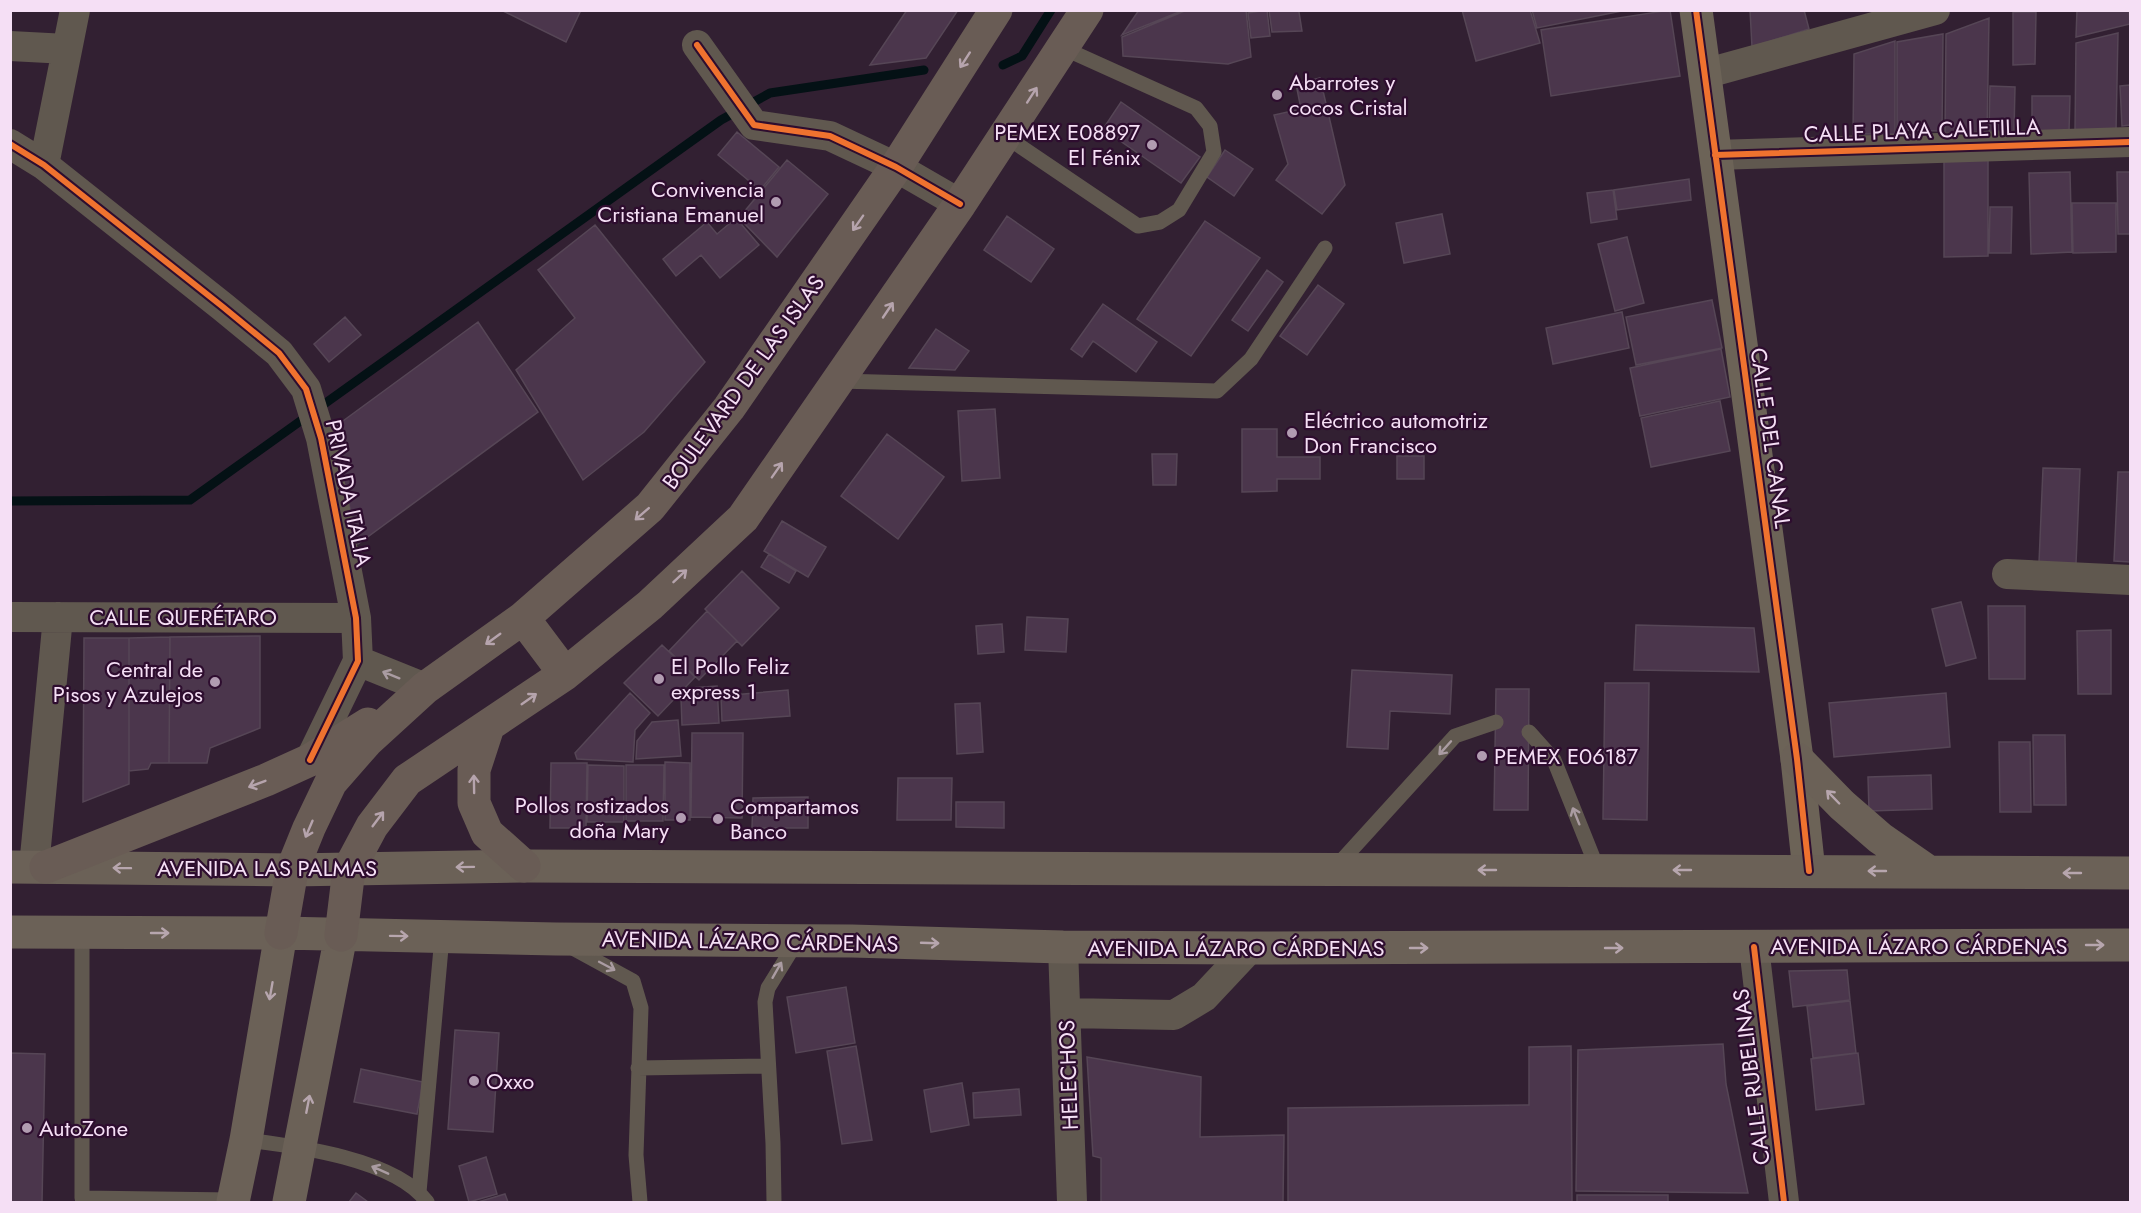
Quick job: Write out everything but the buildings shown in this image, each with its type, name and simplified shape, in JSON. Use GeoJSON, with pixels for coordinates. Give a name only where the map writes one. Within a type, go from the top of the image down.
{"type":"FeatureCollection","features":[{"type":"Feature","properties":{"kind":"highway","name":"BOULEVARD DE LAS ISLAS"},"geometry":{"type":"LineString","coordinates":[[281,933],[292,870],[331,782],[367,741],[425,688],[523,618],[650,507],[729,408],[896,166],[996,10]]}},
{"type":"Feature","properties":{"kind":"highway"},"geometry":{"type":"LineString","coordinates":[[340,935],[349,869],[372,826],[407,780],[565,674],[650,605],[743,518],[960,204],[1087,10]]}},
{"type":"Feature","properties":{"kind":"highway"},"geometry":{"type":"LineString","coordinates":[[523,618],[565,674]]}},
{"type":"Feature","properties":{"kind":"highway"},"geometry":{"type":"LineString","coordinates":[[30,867],[266,780],[310,760],[425,688]]}},
{"type":"Feature","properties":{"kind":"highway"},"geometry":{"type":"LineString","coordinates":[[488,727],[474,770],[474,803],[487,833],[524,866]]}},
{"type":"Feature","properties":{"kind":"main road"},"geometry":{"type":"LineString","coordinates":[[1797,759],[1842,805],[1880,838],[1929,872]]}},
{"type":"Feature","properties":{"kind":"main road"},"geometry":{"type":"LineString","coordinates":[[524,866],[2130,873]]}},
{"type":"Feature","properties":{"kind":"main road","name":"AVENIDA LAS PALMAS"},"geometry":{"type":"LineString","coordinates":[[30,867],[292,870],[524,866]]}},
{"type":"Feature","properties":{"kind":"main road"},"geometry":{"type":"LineString","coordinates":[[10,933],[340,935],[289,1203]]}},
{"type":"Feature","properties":{"kind":"main road"},"geometry":{"type":"LineString","coordinates":[[233,1201],[246,1140],[281,933]]}},
{"type":"Feature","properties":{"kind":"main road","name":"AVENIDA LÁZARO CÁRDENAS"},"geometry":{"type":"LineString","coordinates":[[340,935],[1063,947],[2130,945]]}},
{"type":"Feature","properties":{"kind":"street"},"geometry":{"type":"LineString","coordinates":[[44,165],[75,10]]}},
{"type":"Feature","properties":{"kind":"street","name":"CALLE DEL CANAL"},"geometry":{"type":"LineString","coordinates":[[1696,10],[1797,759],[1809,871]]}},
{"type":"Feature","properties":{"kind":"street"},"geometry":{"type":"LineString","coordinates":[[1704,74],[1935,10]]}},
{"type":"Feature","properties":{"kind":"street"},"geometry":{"type":"LineString","coordinates":[[697,45],[754,125],[830,136],[896,166],[960,204]]}},
{"type":"Feature","properties":{"kind":"street"},"geometry":{"type":"LineString","coordinates":[[10,46],[67,49]]}},
{"type":"Feature","properties":{"kind":"street","name":"CALLE PLAYA CALETILLA"},"geometry":{"type":"LineString","coordinates":[[1715,154],[2130,142]]}},
{"type":"Feature","properties":{"kind":"street","name":"PRIVADA ITALIA"},"geometry":{"type":"LineString","coordinates":[[10,144],[44,165],[279,353],[306,389],[321,438],[357,618],[358,661],[310,760]]}},
{"type":"Feature","properties":{"kind":"street"},"geometry":{"type":"LineString","coordinates":[[2007,574],[2130,580]]}},
{"type":"Feature","properties":{"kind":"street","name":"CALLE QUERÉTARO"},"geometry":{"type":"LineString","coordinates":[[10,617],[357,618]]}},
{"type":"Feature","properties":{"kind":"street"},"geometry":{"type":"LineString","coordinates":[[30,867],[58,617]]}},
{"type":"Feature","properties":{"kind":"street"},"geometry":{"type":"LineString","coordinates":[[358,661],[425,688]]}},
{"type":"Feature","properties":{"kind":"street","name":"HELECHOS"},"geometry":{"type":"LineString","coordinates":[[1063,947],[1072,1203]]}},
{"type":"Feature","properties":{"kind":"street","name":"CALLE RUBELINAS"},"geometry":{"type":"LineString","coordinates":[[1754,947],[1784,1203]]}},
{"type":"Feature","properties":{"kind":"street"},"geometry":{"type":"LineString","coordinates":[[1066,1013],[1174,1014],[1204,997],[1250,948]]}},
{"type":"Feature","properties":{"kind":"lane"},"geometry":{"type":"LineString","coordinates":[[1005,136],[1137,226],[1160,222],[1179,210],[1214,152],[1210,126],[1196,108],[1063,48]]}},
{"type":"Feature","properties":{"kind":"lane"},"geometry":{"type":"LineString","coordinates":[[839,381],[1216,390],[1251,359],[1325,248]]}},
{"type":"Feature","properties":{"kind":"lane"},"geometry":{"type":"LineString","coordinates":[[1334,869],[1455,736],[1496,722]]}},
{"type":"Feature","properties":{"kind":"lane"},"geometry":{"type":"LineString","coordinates":[[1529,732],[1554,760],[1598,870]]}},
{"type":"Feature","properties":{"kind":"lane"},"geometry":{"type":"LineString","coordinates":[[82,932],[82,1198],[233,1201]]}},
{"type":"Feature","properties":{"kind":"lane"},"geometry":{"type":"LineString","coordinates":[[246,1140],[300,1147],[378,1168],[423,1197],[442,937]]}},
{"type":"Feature","properties":{"kind":"lane"},"geometry":{"type":"LineString","coordinates":[[556,939],[633,981],[641,1008],[636,1155],[640,1203]]}},
{"type":"Feature","properties":{"kind":"lane"},"geometry":{"type":"LineString","coordinates":[[774,1203],[765,1002],[768,988],[796,941]]}},
{"type":"Feature","properties":{"kind":"lane"},"geometry":{"type":"LineString","coordinates":[[638,1068],[768,1066]]}},
{"type":"Feature","properties":{"kind":"waterway"},"geometry":{"type":"LineString","coordinates":[[1003,65],[1022,56],[1051,10]]}},
{"type":"Feature","properties":{"kind":"waterway"},"geometry":{"type":"LineString","coordinates":[[10,501],[190,500],[721,120],[770,93],[924,70]]}},
{"type":"Feature","properties":{"kind":"cycle path"},"geometry":{"type":"LineString","coordinates":[[1696,10],[1797,759],[1809,871]]}},
{"type":"Feature","properties":{"kind":"cycle path"},"geometry":{"type":"LineString","coordinates":[[697,45],[754,125],[830,136],[896,167],[960,204]]}},
{"type":"Feature","properties":{"kind":"cycle path"},"geometry":{"type":"LineString","coordinates":[[1715,155],[2130,142]]}},
{"type":"Feature","properties":{"kind":"cycle path"},"geometry":{"type":"LineString","coordinates":[[10,144],[44,165],[279,353],[306,389],[321,438],[356,618],[358,661],[310,760]]}},
{"type":"Feature","properties":{"kind":"cycle path"},"geometry":{"type":"LineString","coordinates":[[1754,947],[1784,1202]]}},
{"type":"Feature","properties":{"kind":"place","name":"Abarrotes y cocos Cristal"},"geometry":{"type":"Point","coordinates":[1277,95]}},
{"type":"Feature","properties":{"kind":"place","name":"PEMEX E08897 El Fénix"},"geometry":{"type":"Point","coordinates":[1152,145]}},
{"type":"Feature","properties":{"kind":"place","name":"Convivencia Cristiana Emanuel"},"geometry":{"type":"Point","coordinates":[776,202]}},
{"type":"Feature","properties":{"kind":"place","name":"Eléctrico automotriz Don Francisco"},"geometry":{"type":"Point","coordinates":[1292,433]}},
{"type":"Feature","properties":{"kind":"place","name":"El Pollo Feliz express 1"},"geometry":{"type":"Point","coordinates":[659,679]}},
{"type":"Feature","properties":{"kind":"place","name":"Central de Pisos y Azulejos"},"geometry":{"type":"Point","coordinates":[215,682]}},
{"type":"Feature","properties":{"kind":"place","name":"PEMEX E06187"},"geometry":{"type":"Point","coordinates":[1482,756]}},
{"type":"Feature","properties":{"kind":"place","name":"Pollos rostizados doña Mary"},"geometry":{"type":"Point","coordinates":[681,818]}},
{"type":"Feature","properties":{"kind":"place","name":"Compartamos Banco"},"geometry":{"type":"Point","coordinates":[718,819]}},
{"type":"Feature","properties":{"kind":"place","name":"Oxxo"},"geometry":{"type":"Point","coordinates":[474,1081]}},
{"type":"Feature","properties":{"kind":"place","name":"AutoZone"},"geometry":{"type":"Point","coordinates":[27,1128]}}]}
